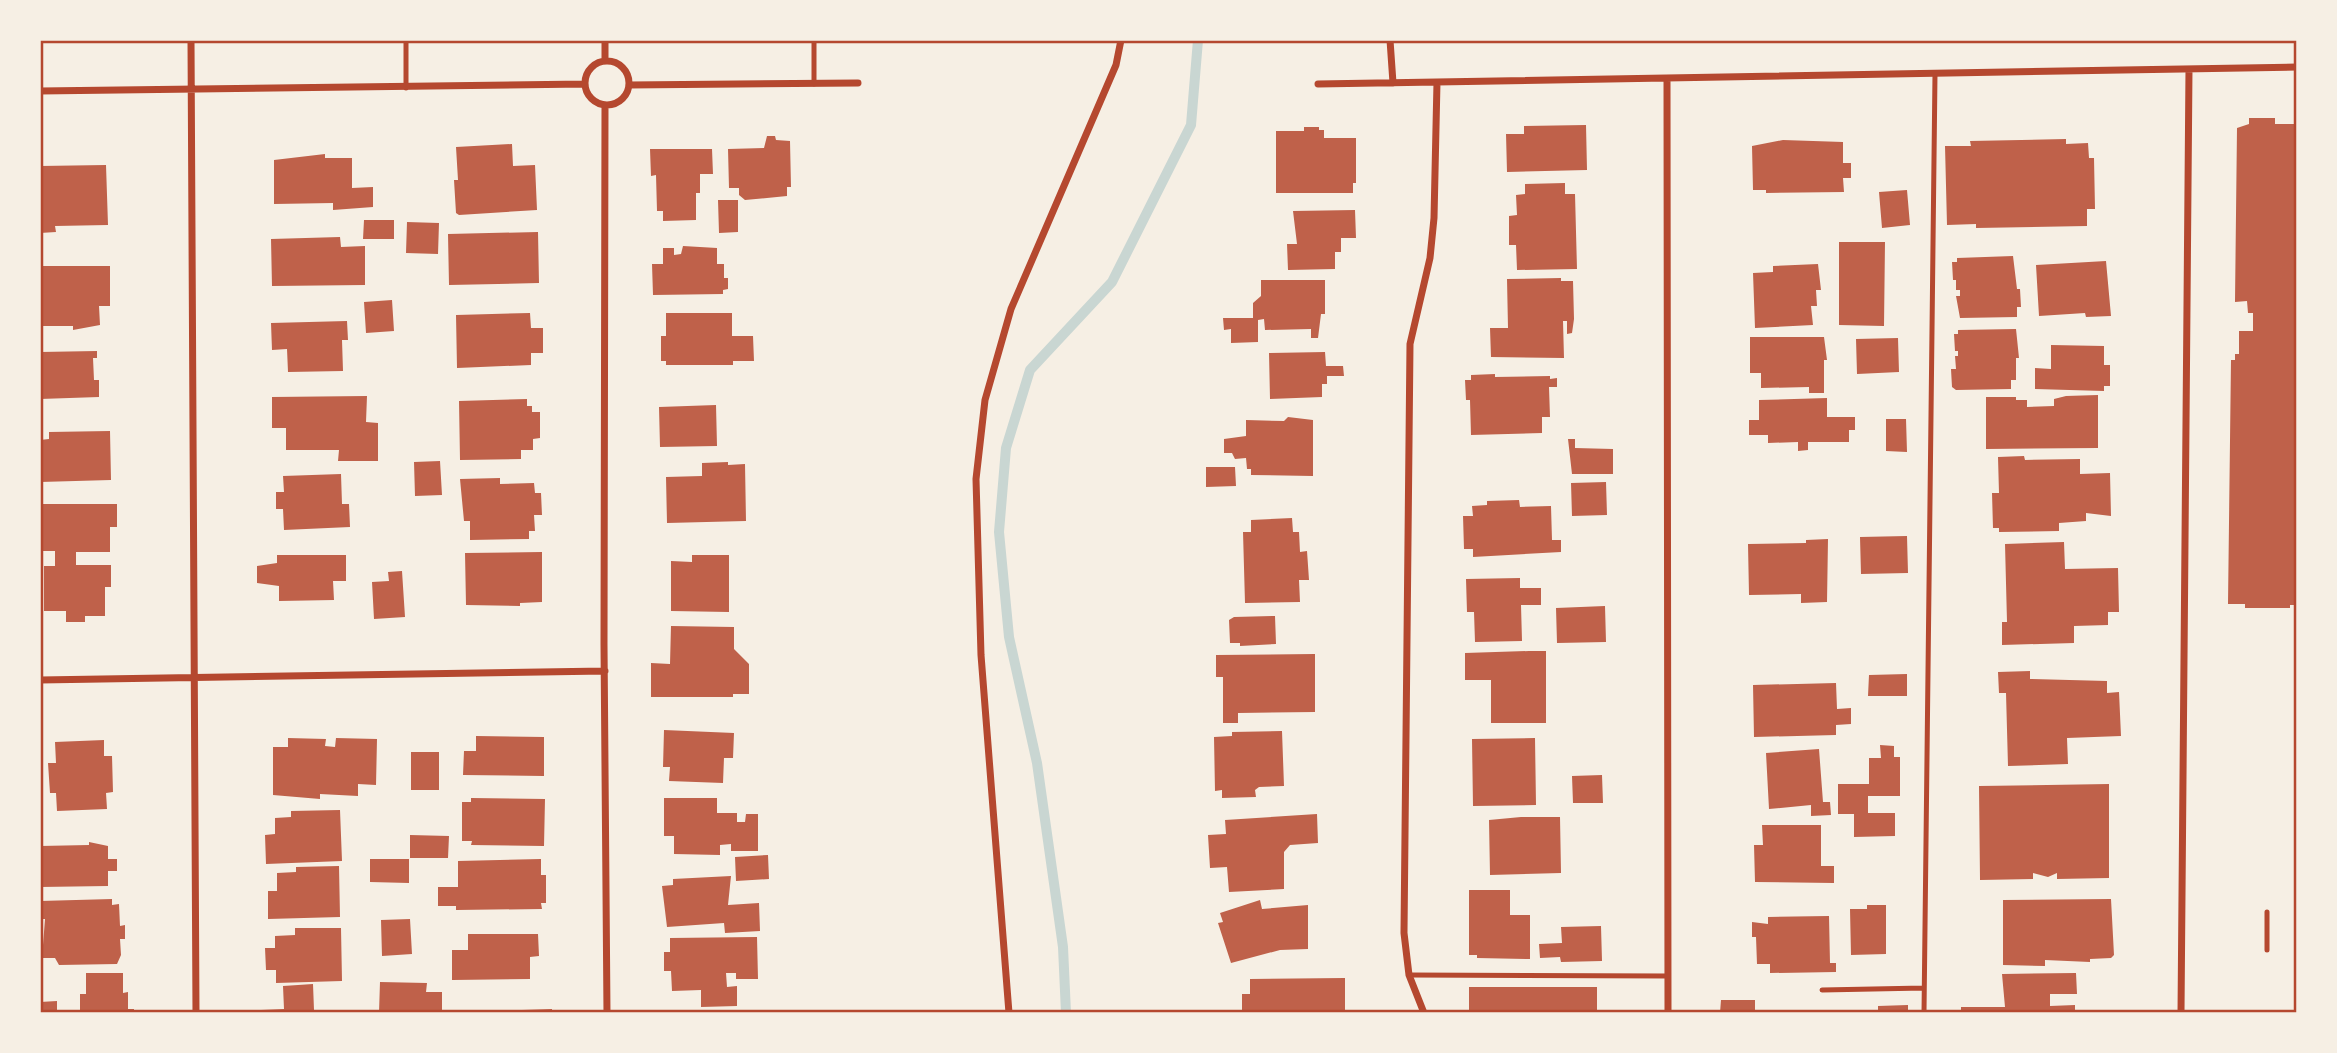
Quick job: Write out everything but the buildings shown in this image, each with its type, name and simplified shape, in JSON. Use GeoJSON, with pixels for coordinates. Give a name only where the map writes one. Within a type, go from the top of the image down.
{"type":"FeatureCollection","features":[{"type":"Feature","properties":{"kind":"street"},"geometry":{"type":"LineString","coordinates":[[191,40],[195,1013]]}},
{"type":"Feature","properties":{"kind":"street"},"geometry":{"type":"LineString","coordinates":[[605,40],[605,61]]}},
{"type":"Feature","properties":{"kind":"street"},"geometry":{"type":"LineString","coordinates":[[1009,1013],[981,655],[976,479],[985,400],[1011,309],[1116,65],[1121,40]]}},
{"type":"Feature","properties":{"kind":"street"},"geometry":{"type":"LineString","coordinates":[[1390,40],[1393,83]]}},
{"type":"Feature","properties":{"kind":"street"},"geometry":{"type":"LineString","coordinates":[[605,61],[624,68],[629,85],[621,100],[606,105],[593,100],[585,84],[587,72],[605,61]]}},
{"type":"Feature","properties":{"kind":"street"},"geometry":{"type":"LineString","coordinates":[[1318,84],[2297,67]]}},
{"type":"Feature","properties":{"kind":"street"},"geometry":{"type":"LineString","coordinates":[[2180,1013],[2189,69]]}},
{"type":"Feature","properties":{"kind":"street"},"geometry":{"type":"LineString","coordinates":[[1667,78],[1668,1013]]}},
{"type":"Feature","properties":{"kind":"street"},"geometry":{"type":"LineString","coordinates":[[1424,1013],[1409,975],[1404,933],[1410,344],[1430,258],[1434,218],[1437,82]]}},
{"type":"Feature","properties":{"kind":"street"},"geometry":{"type":"LineString","coordinates":[[629,85],[858,83]]}},
{"type":"Feature","properties":{"kind":"street"},"geometry":{"type":"LineString","coordinates":[[40,91],[585,84]]}},
{"type":"Feature","properties":{"kind":"street"},"geometry":{"type":"LineString","coordinates":[[606,105],[607,1013]]}},
{"type":"Feature","properties":{"kind":"street"},"geometry":{"type":"LineString","coordinates":[[40,680],[605,671]]}},
{"type":"Feature","properties":{"kind":"lane"},"geometry":{"type":"LineString","coordinates":[[406,40],[406,88]]}},
{"type":"Feature","properties":{"kind":"lane"},"geometry":{"type":"LineString","coordinates":[[814,40],[814,84]]}},
{"type":"Feature","properties":{"kind":"lane"},"geometry":{"type":"LineString","coordinates":[[1924,1013],[1936,74]]}},
{"type":"Feature","properties":{"kind":"lane"},"geometry":{"type":"LineString","coordinates":[[2267,912],[2267,950]]}},
{"type":"Feature","properties":{"kind":"lane"},"geometry":{"type":"LineString","coordinates":[[1409,975],[1668,975]]}},
{"type":"Feature","properties":{"kind":"lane"},"geometry":{"type":"LineString","coordinates":[[1822,990],[1924,988]]}},
{"type":"Feature","properties":{"kind":"waterway"},"geometry":{"type":"LineString","coordinates":[[1066,1013],[1063,947],[1037,763],[1009,637],[999,532],[1006,448],[1030,370],[1112,282],[1191,125],[1198,40]]}}]}
